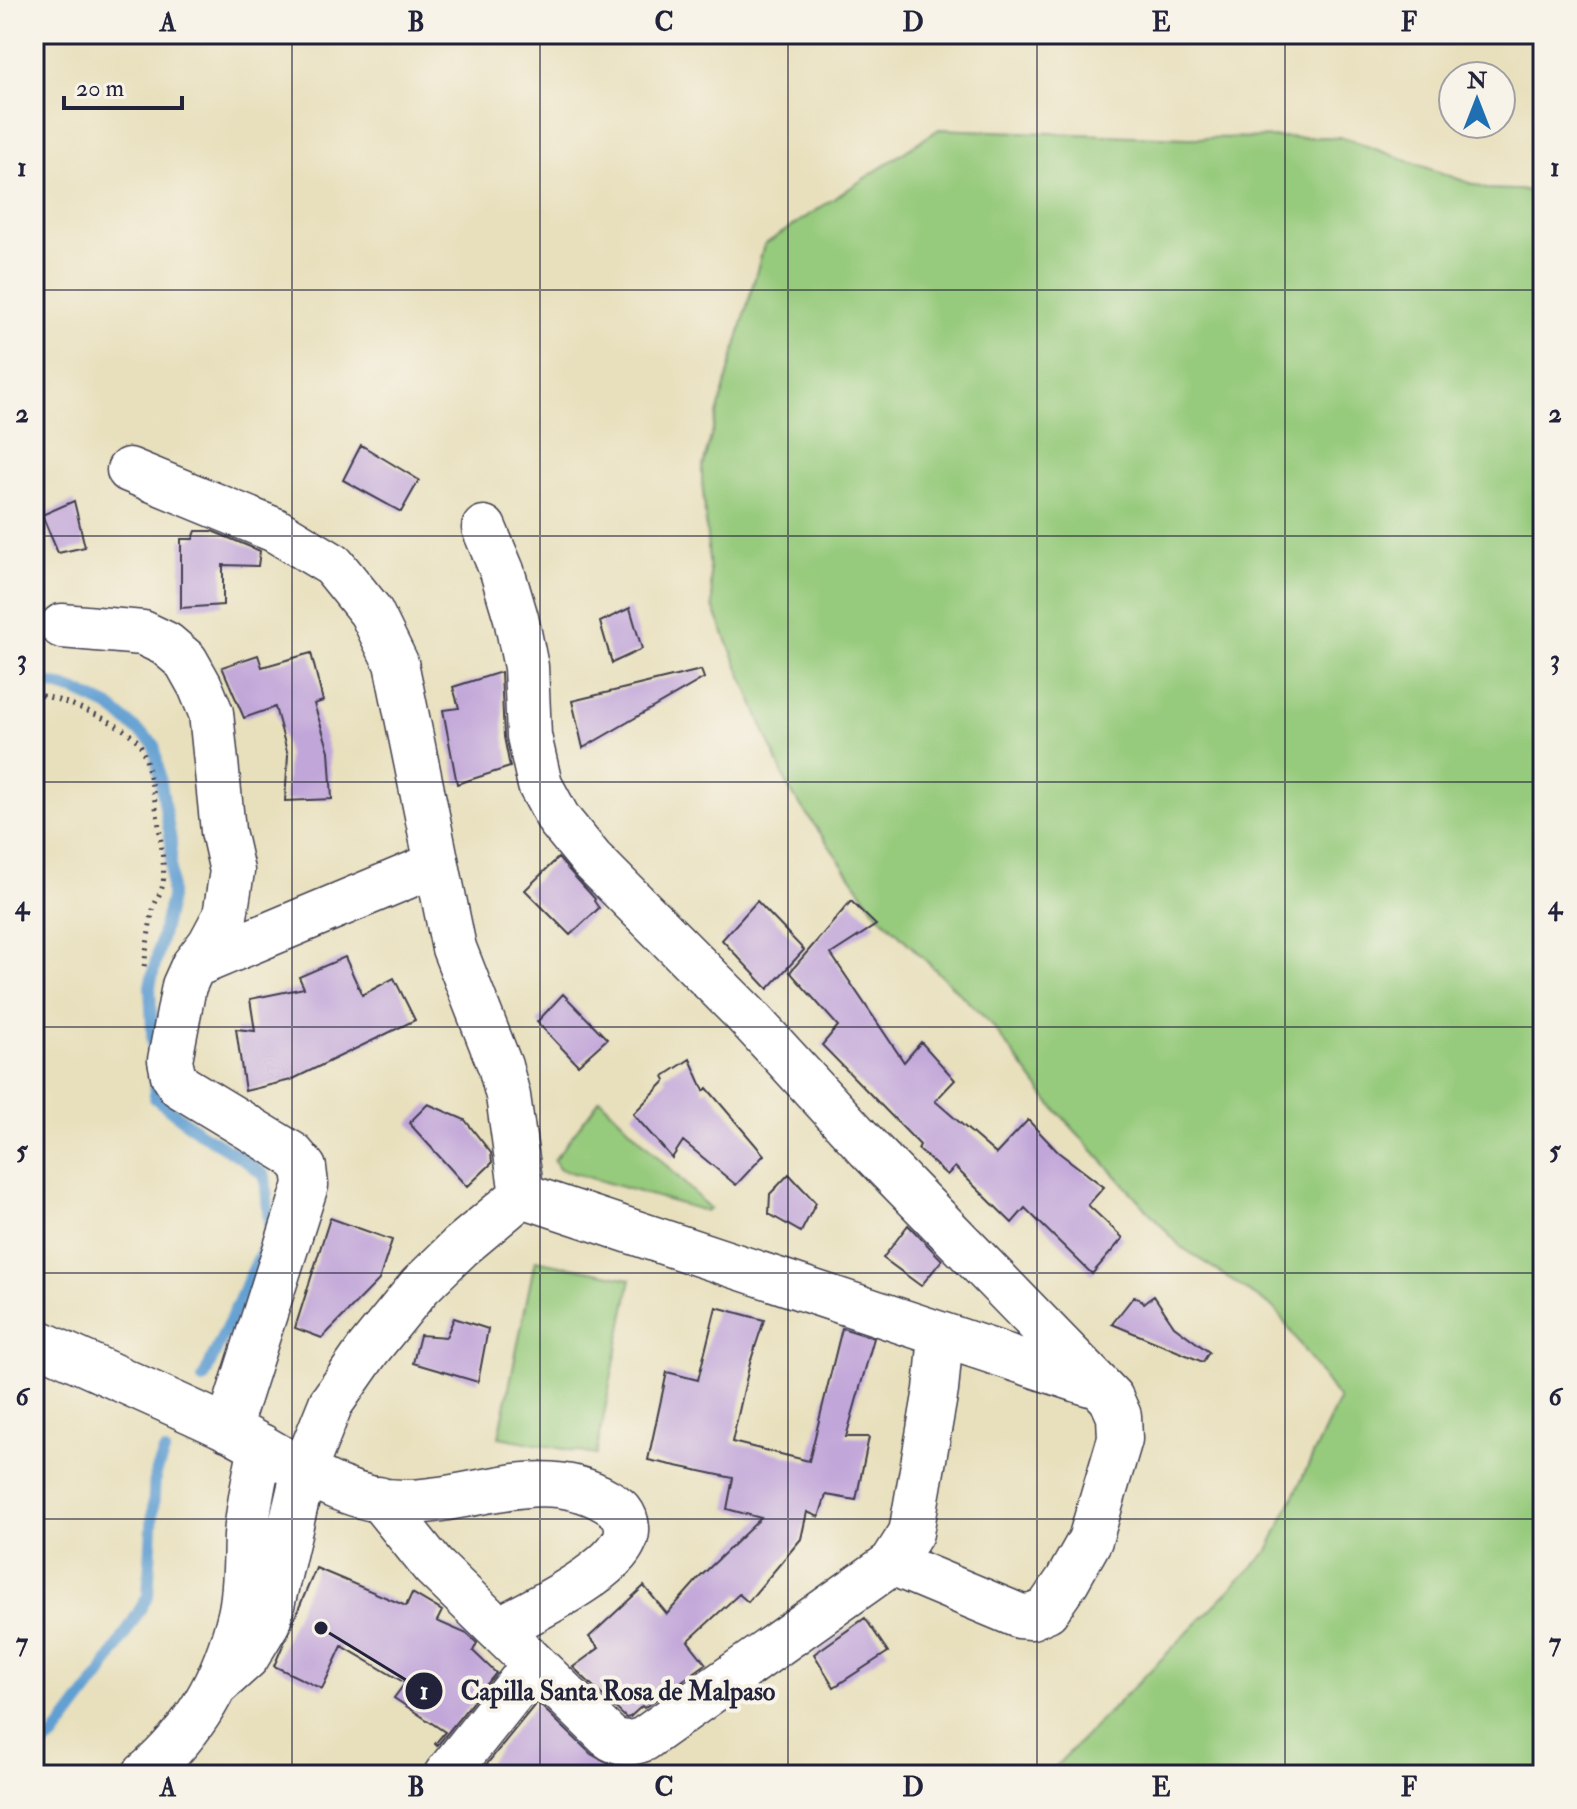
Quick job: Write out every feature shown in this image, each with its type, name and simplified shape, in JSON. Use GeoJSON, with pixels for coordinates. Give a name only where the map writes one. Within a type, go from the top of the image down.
{"type":"FeatureCollection","features":[{"type":"Feature","properties":{"kind":"street"},"geometry":{"type":"LineString","coordinates":[[129,470],[275,530],[333,565],[371,612],[396,663],[454,948],[500,1066],[508,1096],[522,1195]]}},
{"type":"Feature","properties":{"kind":"street"},"geometry":{"type":"LineString","coordinates":[[484,528],[502,571],[516,618],[526,667],[529,736],[540,785],[559,820],[591,859],[745,1014],[869,1149],[1111,1398],[1119,1416],[1120,1439],[1090,1540],[1079,1563],[1047,1610],[1031,1617],[1019,1616],[892,1563]]}},
{"type":"Feature","properties":{"kind":"street"},"geometry":{"type":"LineString","coordinates":[[62,626],[143,633],[166,644],[186,661],[200,686],[211,713],[218,793],[232,871],[225,916],[184,986],[170,1060],[173,1075],[180,1086],[193,1096],[292,1154],[304,1168],[306,1185],[245,1437],[249,1503],[240,1614],[216,1685],[196,1720],[170,1753],[144,1775]]}},
{"type":"Feature","properties":{"kind":"street"},"geometry":{"type":"LineString","coordinates":[[193,966],[437,864]]}},
{"type":"Feature","properties":{"kind":"street"},"geometry":{"type":"LineString","coordinates":[[522,1195],[1096,1386]]}},
{"type":"Feature","properties":{"kind":"street"},"geometry":{"type":"LineString","coordinates":[[216,1685],[247,1657],[268,1622],[304,1470],[331,1403],[368,1350],[420,1286],[460,1247],[522,1195]]}},
{"type":"Feature","properties":{"kind":"street"},"geometry":{"type":"LineString","coordinates":[[379,1499],[433,1566],[534,1665],[608,1736],[633,1743],[644,1739],[892,1563],[911,1533],[936,1390],[941,1335]]}},
{"type":"Feature","properties":{"kind":"street"},"geometry":{"type":"LineString","coordinates":[[34,1340],[245,1437],[354,1495],[405,1502],[517,1484],[562,1485],[596,1495],[621,1510],[627,1526],[627,1540],[617,1556],[585,1581],[499,1629]]}},
{"type":"Feature","properties":{"kind":"street"},"geometry":{"type":"LineString","coordinates":[[433,1566],[444,1497]]}},
{"type":"Feature","properties":{"kind":"street"},"geometry":{"type":"LineString","coordinates":[[446,1775],[534,1665]]}},
{"type":"Feature","properties":{"kind":"green space"},"geometry":{"type":"Polygon","coordinates":[[[939,129],[1188,138],[1342,137],[1486,189],[1543,191],[1543,1775],[1047,1775],[1268,1551],[1339,1400],[1275,1309],[1180,1246],[1049,1102],[991,1024],[876,912],[789,789],[713,607],[702,469],[764,245],[939,129]]]}},
{"type":"Feature","properties":{"kind":"green space"},"geometry":{"type":"Polygon","coordinates":[[[600,1099],[710,1209],[705,1211],[559,1169],[554,1160],[600,1099]]]}},
{"type":"Feature","properties":{"kind":"green space"},"geometry":{"type":"Polygon","coordinates":[[[535,1260],[631,1279],[596,1455],[499,1437],[535,1260]]]}},
{"type":"Feature","properties":{"kind":"building"},"geometry":{"type":"Polygon","coordinates":[[[361,445],[419,480],[401,512],[343,480],[361,445]]]}},
{"type":"Feature","properties":{"kind":"building"},"geometry":{"type":"Polygon","coordinates":[[[74,501],[85,547],[58,553],[42,515],[74,501]]]}},
{"type":"Feature","properties":{"kind":"building"},"geometry":{"type":"Polygon","coordinates":[[[196,531],[212,531],[260,551],[258,566],[223,565],[223,605],[181,608],[181,539],[193,539],[196,531]]]}},
{"type":"Feature","properties":{"kind":"building"},"geometry":{"type":"Polygon","coordinates":[[[630,608],[642,649],[612,663],[600,622],[630,608]]]}},
{"type":"Feature","properties":{"kind":"building"},"geometry":{"type":"Polygon","coordinates":[[[311,653],[323,701],[314,704],[329,751],[332,799],[285,801],[288,755],[275,707],[244,718],[222,667],[258,655],[262,667],[311,653]]]}},
{"type":"Feature","properties":{"kind":"building"},"geometry":{"type":"Polygon","coordinates":[[[701,670],[704,678],[583,748],[572,701],[701,670]]]}},
{"type":"Feature","properties":{"kind":"building"},"geometry":{"type":"Polygon","coordinates":[[[501,672],[504,737],[510,767],[457,784],[443,710],[459,708],[453,687],[501,672]]]}},
{"type":"Feature","properties":{"kind":"building"},"geometry":{"type":"Polygon","coordinates":[[[558,858],[595,899],[599,908],[570,935],[525,890],[558,858]]]}},
{"type":"Feature","properties":{"kind":"building"},"geometry":{"type":"Polygon","coordinates":[[[757,901],[804,950],[768,989],[722,940],[757,901]]]}},
{"type":"Feature","properties":{"kind":"building"},"geometry":{"type":"Polygon","coordinates":[[[851,901],[876,925],[831,954],[904,1062],[921,1042],[955,1080],[935,1101],[996,1154],[1028,1120],[1058,1152],[1104,1187],[1088,1205],[1123,1238],[1092,1274],[1025,1208],[1012,1223],[955,1167],[947,1175],[918,1149],[920,1145],[822,1045],[838,1026],[790,972],[851,901]]]}},
{"type":"Feature","properties":{"kind":"building"},"geometry":{"type":"Polygon","coordinates":[[[345,957],[362,995],[394,978],[415,1020],[291,1080],[245,1091],[236,1029],[255,1031],[250,999],[304,988],[299,977],[345,957]]]}},
{"type":"Feature","properties":{"kind":"building"},"geometry":{"type":"Polygon","coordinates":[[[563,994],[607,1039],[578,1065],[537,1022],[563,994]]]}},
{"type":"Feature","properties":{"kind":"building"},"geometry":{"type":"Polygon","coordinates":[[[690,1059],[704,1091],[707,1088],[764,1155],[736,1185],[683,1141],[672,1158],[633,1114],[666,1080],[664,1076],[690,1059]]]}},
{"type":"Feature","properties":{"kind":"building"},"geometry":{"type":"Polygon","coordinates":[[[428,1104],[465,1120],[491,1153],[492,1163],[467,1187],[409,1123],[428,1104]]]}},
{"type":"Feature","properties":{"kind":"building"},"geometry":{"type":"Polygon","coordinates":[[[789,1174],[816,1203],[801,1232],[769,1214],[770,1194],[789,1174]]]}},
{"type":"Feature","properties":{"kind":"building"},"geometry":{"type":"Polygon","coordinates":[[[330,1218],[392,1240],[379,1280],[322,1338],[295,1328],[330,1218]]]}},
{"type":"Feature","properties":{"kind":"building"},"geometry":{"type":"Polygon","coordinates":[[[908,1225],[942,1260],[921,1286],[883,1258],[908,1225]]]}},
{"type":"Feature","properties":{"kind":"building"},"geometry":{"type":"Polygon","coordinates":[[[1134,1296],[1144,1303],[1154,1296],[1174,1326],[1209,1352],[1203,1362],[1112,1324],[1134,1296]]]}},
{"type":"Feature","properties":{"kind":"building"},"geometry":{"type":"Polygon","coordinates":[[[716,1307],[764,1320],[750,1363],[732,1442],[809,1461],[842,1328],[874,1338],[846,1437],[869,1437],[856,1500],[826,1495],[819,1517],[807,1512],[801,1539],[748,1602],[739,1594],[688,1641],[706,1664],[626,1718],[573,1667],[599,1648],[589,1637],[644,1586],[667,1614],[761,1518],[727,1509],[733,1478],[648,1460],[667,1372],[698,1380],[716,1307]]]}},
{"type":"Feature","properties":{"kind":"building"},"geometry":{"type":"Polygon","coordinates":[[[454,1318],[488,1329],[478,1382],[413,1363],[420,1335],[446,1337],[454,1318]]]}},
{"type":"Feature","properties":{"kind":"building"},"geometry":{"type":"Polygon","coordinates":[[[316,1568],[406,1606],[412,1593],[442,1611],[437,1621],[467,1634],[477,1643],[473,1651],[496,1673],[437,1746],[435,1744],[445,1732],[394,1698],[405,1683],[342,1646],[322,1689],[274,1666],[316,1568]]]}},
{"type":"Feature","properties":{"kind":"building"},"geometry":{"type":"Polygon","coordinates":[[[865,1618],[888,1652],[834,1687],[814,1654],[865,1618]]]}},
{"type":"Feature","properties":{"kind":"building"},"geometry":{"type":"Polygon","coordinates":[[[537,1702],[591,1754],[612,1766],[620,1775],[478,1775],[537,1702]]]}},
{"type":"Feature","properties":{"kind":"waterway"},"geometry":{"type":"LineString","coordinates":[[34,679],[76,691],[110,707],[154,744],[171,841],[171,898],[150,986],[153,1050]]}},
{"type":"Feature","properties":{"kind":"waterway"},"geometry":{"type":"LineString","coordinates":[[154,1073],[155,1098],[200,1133],[265,1176],[270,1233],[203,1379]]}},
{"type":"Feature","properties":{"kind":"waterway"},"geometry":{"type":"LineString","coordinates":[[34,1750],[53,1738],[101,1674],[148,1596],[155,1476],[164,1452]]}},
{"type":"Feature","properties":{"kind":"place","name":"Capilla Santa Rosa de Malpaso"},"geometry":{"type":"Point","coordinates":[321,1628]}}]}
